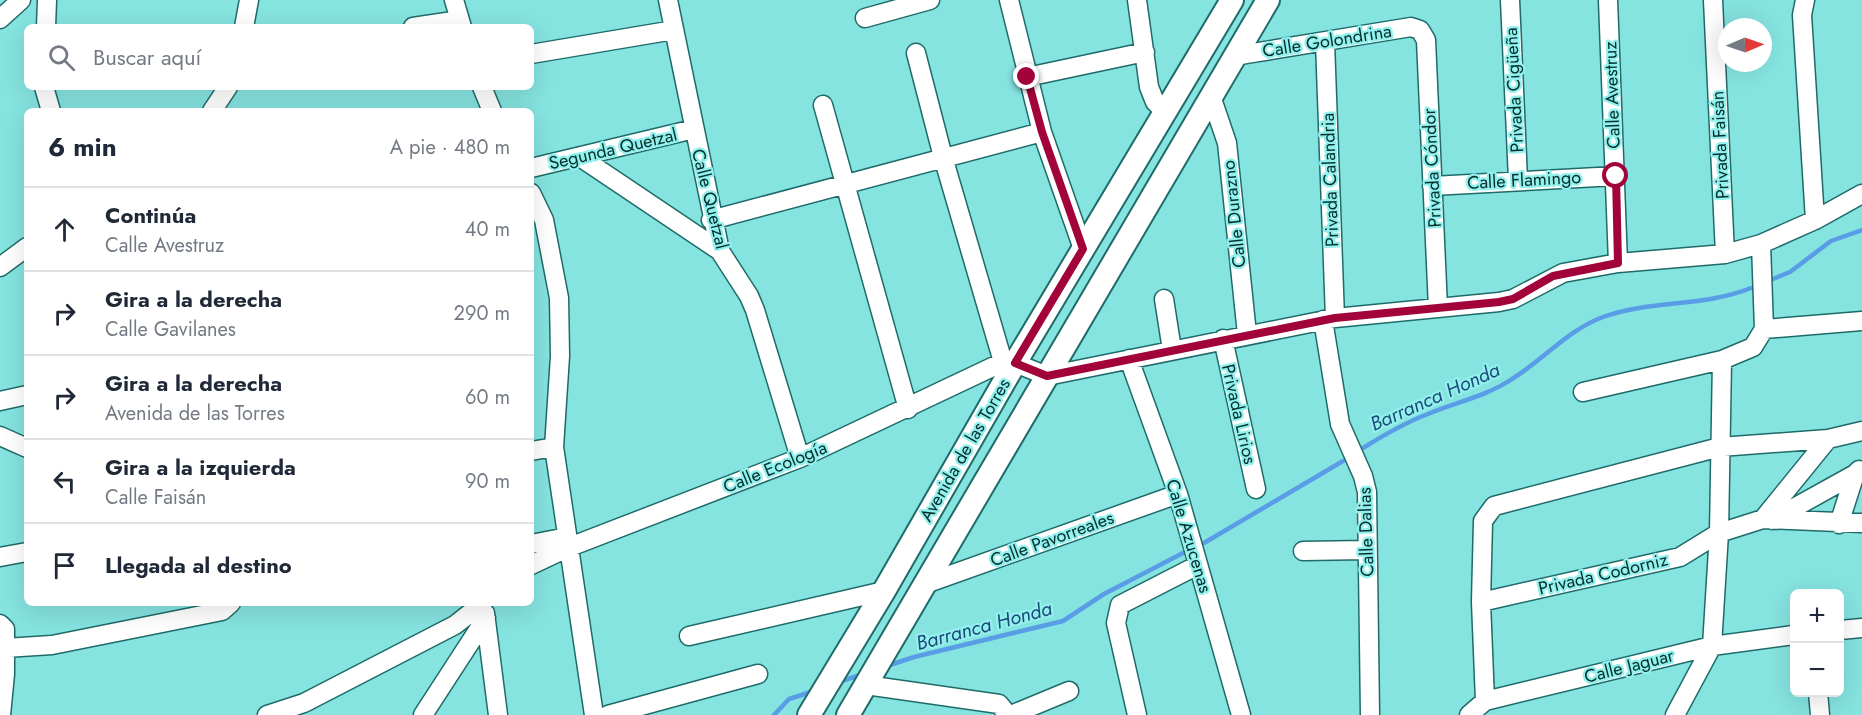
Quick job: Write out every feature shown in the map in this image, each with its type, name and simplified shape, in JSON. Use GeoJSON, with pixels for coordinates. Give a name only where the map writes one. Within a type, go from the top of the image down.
{"type":"FeatureCollection","features":[{"type":"Feature","properties":{"kind":"main road","name":"Avenida de las Torres"},"geometry":{"type":"LineString","coordinates":[[809,715],[884,591],[1009,363],[1083,249],[1232,0]]}},
{"type":"Feature","properties":{"kind":"main road","name":"Avenida de las Torres"},"geometry":{"type":"LineString","coordinates":[[848,715],[1268,0]]}},
{"type":"Feature","properties":{"kind":"street"},"geometry":{"type":"LineString","coordinates":[[0,19],[21,0]]}},
{"type":"Feature","properties":{"kind":"street"},"geometry":{"type":"LineString","coordinates":[[46,24],[47,0]]}},
{"type":"Feature","properties":{"kind":"street"},"geometry":{"type":"LineString","coordinates":[[245,24],[249,0]]}},
{"type":"Feature","properties":{"kind":"street"},"geometry":{"type":"LineString","coordinates":[[454,0],[461,24]]}},
{"type":"Feature","properties":{"kind":"street","name":"Calle Quetzal"},"geometry":{"type":"LineString","coordinates":[[668,0],[711,220],[720,251],[750,296],[800,458]]}},
{"type":"Feature","properties":{"kind":"street"},"geometry":{"type":"LineString","coordinates":[[865,18],[930,0]]}},
{"type":"Feature","properties":{"kind":"street"},"geometry":{"type":"LineString","coordinates":[[1009,0],[1042,132],[1083,249]]}},
{"type":"Feature","properties":{"kind":"street"},"geometry":{"type":"LineString","coordinates":[[1137,0],[1149,87],[1155,102],[1165,112]]}},
{"type":"Feature","properties":{"kind":"street","name":"Privada Cigüeña"},"geometry":{"type":"LineString","coordinates":[[1510,0],[1518,180]]}},
{"type":"Feature","properties":{"kind":"street","name":"Calle Avestruz"},"geometry":{"type":"LineString","coordinates":[[1608,0],[1618,263]]}},
{"type":"Feature","properties":{"kind":"street","name":"Privada Faisán"},"geometry":{"type":"LineString","coordinates":[[1713,0],[1725,254]]}},
{"type":"Feature","properties":{"kind":"street"},"geometry":{"type":"LineString","coordinates":[[1805,0],[1803,15],[1815,220]]}},
{"type":"Feature","properties":{"kind":"street","name":"Calle Golondrina"},"geometry":{"type":"LineString","coordinates":[[1234,57],[1411,27],[1420,30]]}},
{"type":"Feature","properties":{"kind":"street"},"geometry":{"type":"LineString","coordinates":[[534,53],[674,30]]}},
{"type":"Feature","properties":{"kind":"street","name":"Privada Cóndor"},"geometry":{"type":"LineString","coordinates":[[1420,30],[1426,40],[1438,308]]}},
{"type":"Feature","properties":{"kind":"street","name":"Privada Calandria"},"geometry":{"type":"LineString","coordinates":[[1325,42],[1329,319]]}},
{"type":"Feature","properties":{"kind":"street"},"geometry":{"type":"LineString","coordinates":[[1027,77],[1145,52]]}},
{"type":"Feature","properties":{"kind":"street"},"geometry":{"type":"LineString","coordinates":[[915,53],[943,157],[1009,363],[1047,376],[1329,319],[1513,299],[1553,276],[1618,263],[1725,254],[1761,244],[1815,220],[1862,194]]}},
{"type":"Feature","properties":{"kind":"street"},"geometry":{"type":"LineString","coordinates":[[45,90],[50,108]]}},
{"type":"Feature","properties":{"kind":"street"},"geometry":{"type":"LineString","coordinates":[[214,108],[226,90]]}},
{"type":"Feature","properties":{"kind":"street"},"geometry":{"type":"LineString","coordinates":[[483,90],[491,108]]}},
{"type":"Feature","properties":{"kind":"street","name":"Calle Durazno"},"geometry":{"type":"LineString","coordinates":[[1211,96],[1227,142],[1246,334]]}},
{"type":"Feature","properties":{"kind":"street"},"geometry":{"type":"LineString","coordinates":[[823,105],[908,409]]}},
{"type":"Feature","properties":{"kind":"street","name":"Segunda Quetzal"},"geometry":{"type":"LineString","coordinates":[[534,167],[694,129]]}},
{"type":"Feature","properties":{"kind":"street"},"geometry":{"type":"LineString","coordinates":[[711,220],[845,182],[1042,132]]}},
{"type":"Feature","properties":{"kind":"street"},"geometry":{"type":"LineString","coordinates":[[580,157],[720,251]]}},
{"type":"Feature","properties":{"kind":"street","name":"Calle Flamingo"},"geometry":{"type":"LineString","coordinates":[[1432,186],[1616,176]]}},
{"type":"Feature","properties":{"kind":"street"},"geometry":{"type":"LineString","coordinates":[[537,221],[559,298],[560,356],[554,447],[594,715]]}},
{"type":"Feature","properties":{"kind":"street"},"geometry":{"type":"LineString","coordinates":[[1583,392],[1722,360],[1753,347],[1764,329],[1761,244]]}},
{"type":"Feature","properties":{"kind":"street"},"geometry":{"type":"LineString","coordinates":[[0,267],[24,249]]}},
{"type":"Feature","properties":{"kind":"street"},"geometry":{"type":"LineString","coordinates":[[1164,299],[1172,350]]}},
{"type":"Feature","properties":{"kind":"street","name":"Calle Dalias"},"geometry":{"type":"LineString","coordinates":[[1329,319],[1340,424],[1363,476],[1367,492],[1370,715]]}},
{"type":"Feature","properties":{"kind":"street"},"geometry":{"type":"LineString","coordinates":[[1764,329],[1862,321]]}},
{"type":"Feature","properties":{"kind":"street","name":"Privada Lirios"},"geometry":{"type":"LineString","coordinates":[[1223,339],[1256,489]]}},
{"type":"Feature","properties":{"kind":"street","name":"Calle Azucenas"},"geometry":{"type":"LineString","coordinates":[[1129,359],[1178,494],[1241,715]]}},
{"type":"Feature","properties":{"kind":"street"},"geometry":{"type":"LineString","coordinates":[[1676,715],[1712,646],[1719,533],[1722,360]]}},
{"type":"Feature","properties":{"kind":"street","name":"Calle Ecología"},"geometry":{"type":"LineString","coordinates":[[534,563],[567,543],[800,458],[1009,363]]}},
{"type":"Feature","properties":{"kind":"street"},"geometry":{"type":"LineString","coordinates":[[0,401],[24,396]]}},
{"type":"Feature","properties":{"kind":"street"},"geometry":{"type":"LineString","coordinates":[[1485,701],[1481,602],[1483,521],[1494,506],[1720,447],[1828,439],[1862,431]]}},
{"type":"Feature","properties":{"kind":"street"},"geometry":{"type":"LineString","coordinates":[[0,436],[24,447]]}},
{"type":"Feature","properties":{"kind":"street"},"geometry":{"type":"LineString","coordinates":[[1768,519],[1828,439]]}},
{"type":"Feature","properties":{"kind":"street"},"geometry":{"type":"LineString","coordinates":[[534,450],[554,447]]}},
{"type":"Feature","properties":{"kind":"street"},"geometry":{"type":"LineString","coordinates":[[1768,519],[1858,471]]}},
{"type":"Feature","properties":{"kind":"street"},"geometry":{"type":"LineString","coordinates":[[1839,524],[1858,471]]}},
{"type":"Feature","properties":{"kind":"street","name":"Calle Pavorreales"},"geometry":{"type":"LineString","coordinates":[[925,584],[1178,494]]}},
{"type":"Feature","properties":{"kind":"street","name":"Privada Codorniz"},"geometry":{"type":"LineString","coordinates":[[1481,602],[1680,557],[1719,533],[1768,519],[1839,524],[1862,523]]}},
{"type":"Feature","properties":{"kind":"street"},"geometry":{"type":"LineString","coordinates":[[534,544],[567,543]]}},
{"type":"Feature","properties":{"kind":"street"},"geometry":{"type":"LineString","coordinates":[[1303,551],[1366,550]]}},
{"type":"Feature","properties":{"kind":"street"},"geometry":{"type":"LineString","coordinates":[[0,557],[24,553]]}},
{"type":"Feature","properties":{"kind":"street"},"geometry":{"type":"LineString","coordinates":[[1137,715],[1116,623],[1117,612],[1120,605],[1198,566]]}},
{"type":"Feature","properties":{"kind":"street"},"geometry":{"type":"LineString","coordinates":[[689,636],[884,591]]}},
{"type":"Feature","properties":{"kind":"street"},"geometry":{"type":"LineString","coordinates":[[5,648],[52,645],[222,611],[228,606]]}},
{"type":"Feature","properties":{"kind":"street"},"geometry":{"type":"LineString","coordinates":[[267,715],[304,703],[484,608]]}},
{"type":"Feature","properties":{"kind":"street"},"geometry":{"type":"LineString","coordinates":[[423,715],[484,608]]}},
{"type":"Feature","properties":{"kind":"street"},"geometry":{"type":"LineString","coordinates":[[484,608],[498,715]]}},
{"type":"Feature","properties":{"kind":"street"},"geometry":{"type":"LineString","coordinates":[[0,624],[4,629],[5,648],[1,715]]}},
{"type":"Feature","properties":{"kind":"street"},"geometry":{"type":"LineString","coordinates":[[1844,630],[1862,628]]}},
{"type":"Feature","properties":{"kind":"street","name":"Calle Jaguar"},"geometry":{"type":"LineString","coordinates":[[1468,715],[1485,701],[1712,646],[1790,636]]}},
{"type":"Feature","properties":{"kind":"street"},"geometry":{"type":"LineString","coordinates":[[608,715],[758,674]]}},
{"type":"Feature","properties":{"kind":"street"},"geometry":{"type":"LineString","coordinates":[[866,685],[999,704],[1008,713],[1069,691]]}},
{"type":"Feature","properties":{"kind":"street"},"geometry":{"type":"LineString","coordinates":[[1818,697],[1820,715]]}},
{"type":"Feature","properties":{"kind":"waterway","name":"Barranca Honda"},"geometry":{"type":"LineString","coordinates":[[1773,279],[1790,272],[1831,241],[1862,230]]}},
{"type":"Feature","properties":{"kind":"waterway","name":"Barranca Honda"},"geometry":{"type":"LineString","coordinates":[[1363,448],[1411,421],[1502,385],[1567,337],[1603,317],[1639,308],[1715,298],[1751,288]]}},
{"type":"Feature","properties":{"kind":"waterway","name":"Barranca Honda"},"geometry":{"type":"LineString","coordinates":[[1204,543],[1343,461]]}},
{"type":"Feature","properties":{"kind":"waterway","name":"Barranca Honda"},"geometry":{"type":"LineString","coordinates":[[887,666],[914,657],[1063,621],[1104,594],[1183,553]]}},
{"type":"Feature","properties":{"kind":"waterway","name":"Barranca Honda"},"geometry":{"type":"LineString","coordinates":[[839,682],[863,674]]}},
{"type":"Feature","properties":{"kind":"waterway","name":"Barranca Honda"},"geometry":{"type":"LineString","coordinates":[[774,715],[789,699],[814,691]]}},
{"type":"Feature","properties":{"kind":"route"},"geometry":{"type":"LineString","coordinates":[[1027,77],[1042,132],[1083,249],[1015,363],[1047,376],[1246,334],[1335,318],[1499,302],[1513,299],[1553,276],[1618,263],[1616,176]]}}]}
